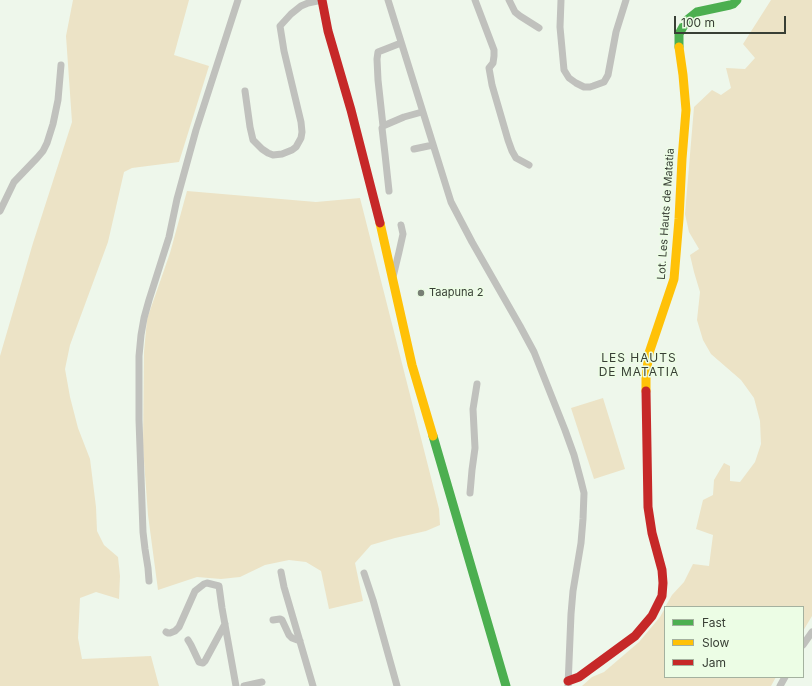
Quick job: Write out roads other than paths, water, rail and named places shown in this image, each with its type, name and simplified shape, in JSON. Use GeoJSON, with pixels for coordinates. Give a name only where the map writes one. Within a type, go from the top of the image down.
{"type":"FeatureCollection","features":[{"type":"Feature","properties":{"kind":"street"},"geometry":{"type":"LineString","coordinates":[[149,581],[143,532],[139,420],[139,356],[141,335],[148,300],[169,237],[188,158],[238,0]]}},
{"type":"Feature","properties":{"kind":"street"},"geometry":{"type":"LineString","coordinates":[[245,91],[250,127],[253,140],[257,145],[273,155],[282,154],[296,147],[301,138],[301,122],[284,51],[280,26],[301,6],[322,0],[328,31],[352,110],[371,183],[406,340],[506,686]]}},
{"type":"Feature","properties":{"kind":"street"},"geometry":{"type":"LineString","coordinates":[[388,0],[449,196],[456,213],[520,326],[540,366],[565,430],[582,481],[584,493],[583,519],[581,543],[570,614],[568,684]]}},
{"type":"Feature","properties":{"kind":"street"},"geometry":{"type":"LineString","coordinates":[[475,0],[494,50],[493,63],[489,68],[492,85],[508,140],[516,158],[529,165]]}},
{"type":"Feature","properties":{"kind":"street"},"geometry":{"type":"LineString","coordinates":[[510,0],[516,12],[520,16],[539,28]]}},
{"type":"Feature","properties":{"kind":"street"},"geometry":{"type":"LineString","coordinates":[[561,0],[560,27],[564,70],[569,78],[576,83],[584,87],[590,87],[604,82],[608,75],[616,32],[626,0]]}},
{"type":"Feature","properties":{"kind":"street","name":"Lot. Les Hauts de Matatia"},"geometry":{"type":"LineString","coordinates":[[568,684],[635,636],[652,616],[662,596],[662,570],[650,524],[647,499],[646,376],[649,353],[674,279],[686,110],[683,72],[679,50],[679,34],[687,20],[697,12],[730,5],[737,0]]}},
{"type":"Feature","properties":{"kind":"street"},"geometry":{"type":"LineString","coordinates":[[390,191],[382,128],[377,59],[378,52],[401,42]]}},
{"type":"Feature","properties":{"kind":"street"},"geometry":{"type":"LineString","coordinates":[[0,210],[14,182],[43,151],[47,143],[58,100],[61,66]]}},
{"type":"Feature","properties":{"kind":"street"},"geometry":{"type":"LineString","coordinates":[[383,126],[404,117],[422,112]]}},
{"type":"Feature","properties":{"kind":"street"},"geometry":{"type":"LineString","coordinates":[[414,149],[433,144]]}},
{"type":"Feature","properties":{"kind":"street"},"geometry":{"type":"LineString","coordinates":[[392,277],[403,234],[401,225]]}},
{"type":"Feature","properties":{"kind":"street"},"geometry":{"type":"LineString","coordinates":[[470,493],[475,448],[473,410],[477,384]]}},
{"type":"Feature","properties":{"kind":"street"},"geometry":{"type":"LineString","coordinates":[[281,572],[313,686]]}},
{"type":"Feature","properties":{"kind":"street"},"geometry":{"type":"LineString","coordinates":[[364,573],[397,686]]}},
{"type":"Feature","properties":{"kind":"street"},"geometry":{"type":"LineString","coordinates":[[166,632],[170,633],[179,627],[195,590],[207,583],[219,586],[236,686]]}},
{"type":"Feature","properties":{"kind":"street"},"geometry":{"type":"LineString","coordinates":[[273,620],[282,620],[289,635],[300,641]]}},
{"type":"Feature","properties":{"kind":"street"},"geometry":{"type":"LineString","coordinates":[[188,640],[199,662],[202,663],[205,661],[226,624]]}},
{"type":"Feature","properties":{"kind":"street"},"geometry":{"type":"LineString","coordinates":[[804,644],[812,632]]}},
{"type":"Feature","properties":{"kind":"street"},"geometry":{"type":"LineString","coordinates":[[244,686],[262,682]]}},
{"type":"Feature","properties":{"kind":"place","name":"Taapuna 2"},"geometry":{"type":"Point","coordinates":[421,293]}},
{"type":"Feature","properties":{"kind":"district","name":"LES HAUTS DE MATATIA"},"geometry":{"type":"Point","coordinates":[639,365]}}]}
